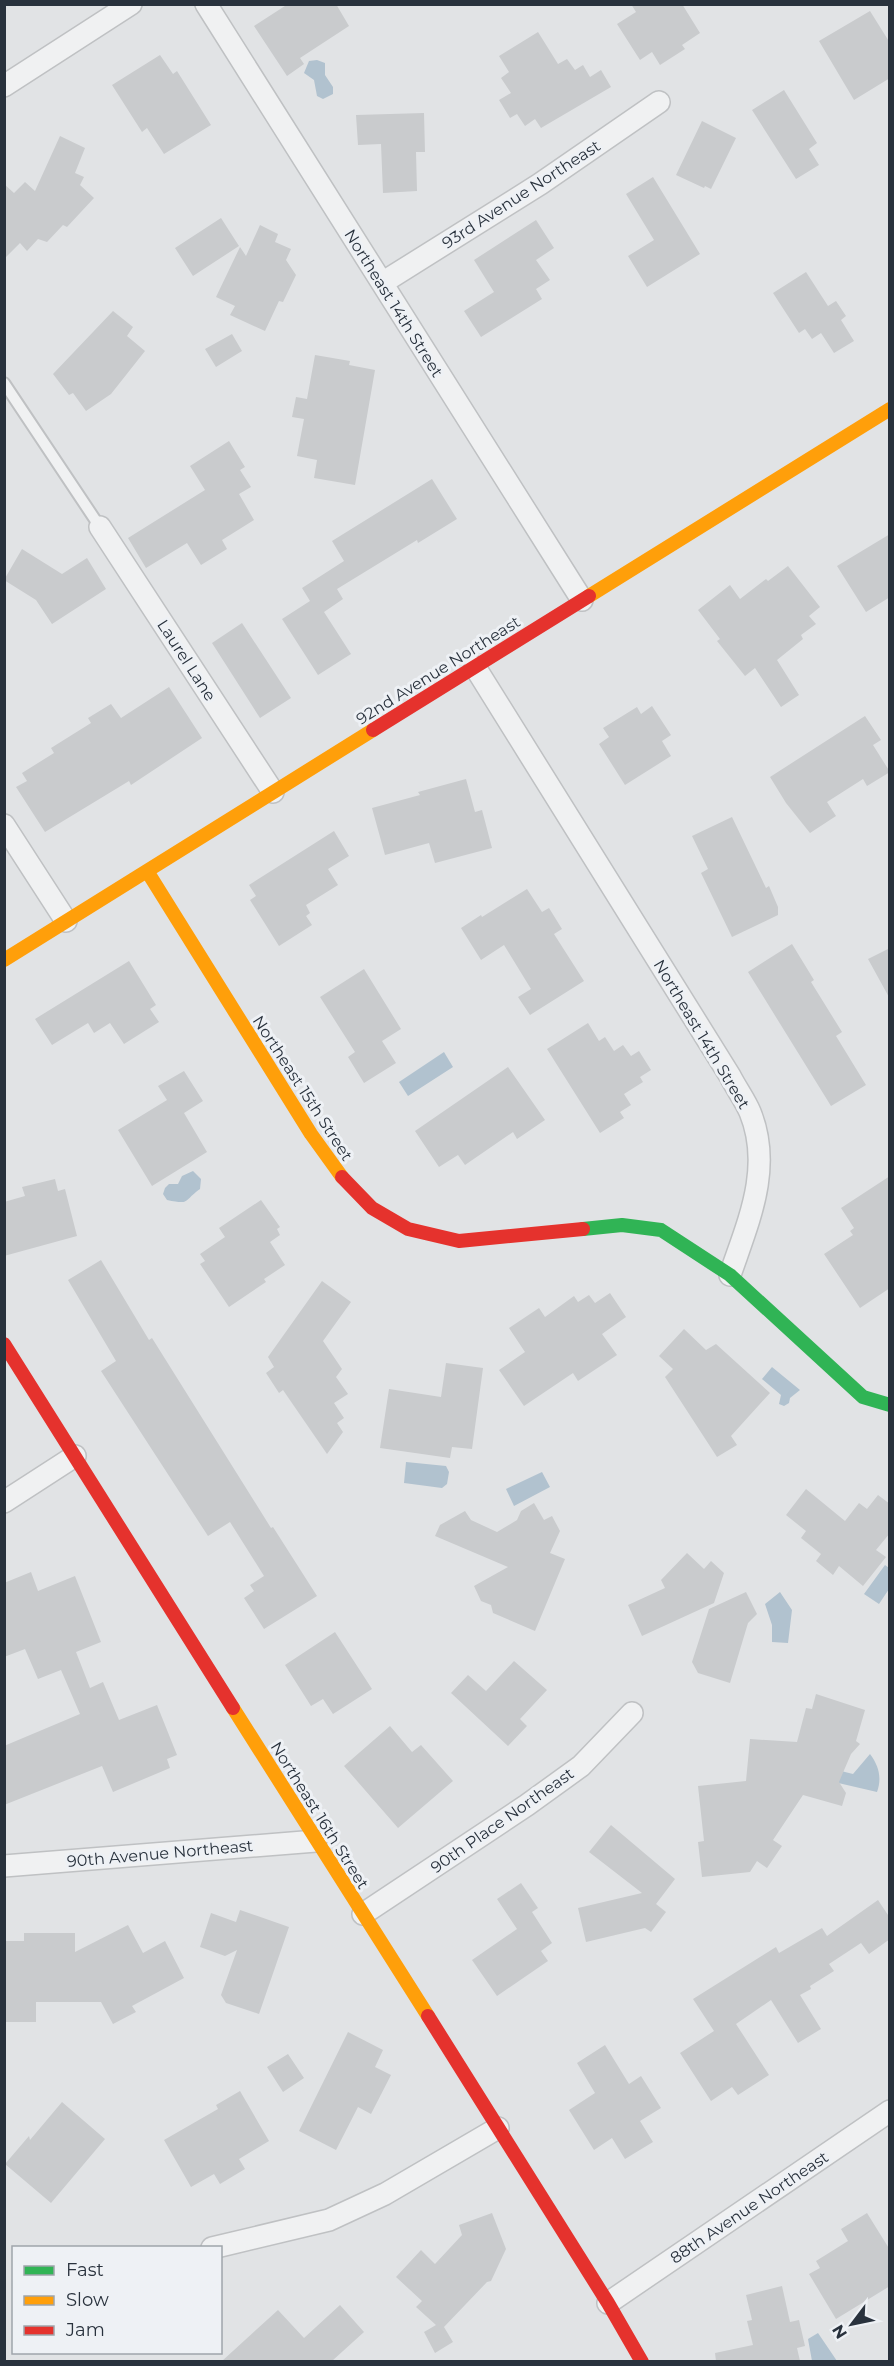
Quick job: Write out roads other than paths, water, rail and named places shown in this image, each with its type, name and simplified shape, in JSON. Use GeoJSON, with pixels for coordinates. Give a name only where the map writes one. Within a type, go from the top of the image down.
{"type":"FeatureCollection","features":[{"type":"Feature","properties":{"kind":"street"},"geometry":{"type":"LineString","coordinates":[[4,86],[130,4]]}},
{"type":"Feature","properties":{"kind":"street","name":"Northeast 14th Street"},"geometry":{"type":"LineString","coordinates":[[206,4],[582,600]]}},
{"type":"Feature","properties":{"kind":"street","name":"93rd Avenue Northeast"},"geometry":{"type":"LineString","coordinates":[[382,284],[540,184],[659,102]]}},
{"type":"Feature","properties":{"kind":"street","name":"92nd Avenue Northeast"},"geometry":{"type":"LineString","coordinates":[[4,960],[890,409]]}},
{"type":"Feature","properties":{"kind":"street","name":"Laurel Lane"},"geometry":{"type":"LineString","coordinates":[[100,527],[273,792]]}},
{"type":"Feature","properties":{"kind":"street","name":"Northeast 14th Street"},"geometry":{"type":"LineString","coordinates":[[475,667],[717,1055],[750,1112],[760,1151],[757,1196],[730,1275]]}},
{"type":"Feature","properties":{"kind":"street"},"geometry":{"type":"LineString","coordinates":[[4,825],[66,921]]}},
{"type":"Feature","properties":{"kind":"street","name":"Northeast 15th Street"},"geometry":{"type":"LineString","coordinates":[[147,871],[311,1134],[337,1172],[372,1208],[408,1229],[459,1242],[622,1225],[661,1230],[730,1275]]}},
{"type":"Feature","properties":{"kind":"street"},"geometry":{"type":"LineString","coordinates":[[730,1275],[863,1397],[890,1405]]}},
{"type":"Feature","properties":{"kind":"street","name":"Northeast 16th Street"},"geometry":{"type":"LineString","coordinates":[[4,1344],[608,2303],[642,2361]]}},
{"type":"Feature","properties":{"kind":"street"},"geometry":{"type":"LineString","coordinates":[[4,1502],[75,1456]]}},
{"type":"Feature","properties":{"kind":"street","name":"90th Place Northeast"},"geometry":{"type":"LineString","coordinates":[[363,1914],[527,1805],[581,1766],[632,1713]]}},
{"type":"Feature","properties":{"kind":"street","name":"90th Avenue Northeast"},"geometry":{"type":"LineString","coordinates":[[4,1866],[316,1841]]}},
{"type":"Feature","properties":{"kind":"street","name":"88th Avenue Northeast"},"geometry":{"type":"LineString","coordinates":[[608,2303],[890,2111]]}},
{"type":"Feature","properties":{"kind":"street"},"geometry":{"type":"LineString","coordinates":[[216,2246],[328,2220],[385,2194],[498,2128]]}},
{"type":"Feature","properties":{"kind":"lane"},"geometry":{"type":"LineString","coordinates":[[4,383],[100,527]]}},
{"type":"Feature","properties":{"kind":"water"},"geometry":{"type":"Polygon","coordinates":[[[317,60],[325,63],[325,75],[333,87],[333,94],[323,99],[317,96],[314,80],[304,73],[309,61],[317,60]]]}},
{"type":"Feature","properties":{"kind":"water"},"geometry":{"type":"Polygon","coordinates":[[[444,1052],[453,1067],[408,1096],[399,1082],[444,1052]]]}},
{"type":"Feature","properties":{"kind":"water"},"geometry":{"type":"Polygon","coordinates":[[[193,1171],[201,1179],[200,1189],[184,1202],[167,1200],[163,1194],[165,1188],[169,1184],[178,1184],[182,1176],[193,1171]]]}},
{"type":"Feature","properties":{"kind":"water"},"geometry":{"type":"Polygon","coordinates":[[[772,1367],[800,1390],[784,1406],[779,1404],[781,1395],[762,1379],[772,1367]]]}},
{"type":"Feature","properties":{"kind":"water"},"geometry":{"type":"Polygon","coordinates":[[[406,1462],[446,1466],[449,1472],[447,1484],[442,1488],[404,1483],[406,1462]]]}},
{"type":"Feature","properties":{"kind":"water"},"geometry":{"type":"Polygon","coordinates":[[[542,1472],[550,1487],[514,1506],[506,1489],[542,1472]]]}},
{"type":"Feature","properties":{"kind":"water"},"geometry":{"type":"Polygon","coordinates":[[[885,1565],[889,1568],[889,1589],[879,1604],[864,1594],[885,1565]]]}},
{"type":"Feature","properties":{"kind":"water"},"geometry":{"type":"Polygon","coordinates":[[[780,1592],[792,1610],[788,1643],[772,1642],[772,1625],[765,1604],[780,1592]]]}},
{"type":"Feature","properties":{"kind":"water"},"geometry":{"type":"Polygon","coordinates":[[[870,1754],[879,1772],[877,1792],[834,1782],[837,1770],[853,1774],[870,1754]]]}},
{"type":"Feature","properties":{"kind":"water"},"geometry":{"type":"Polygon","coordinates":[[[818,2333],[837,2361],[812,2361],[808,2339],[818,2333]]]}}]}
